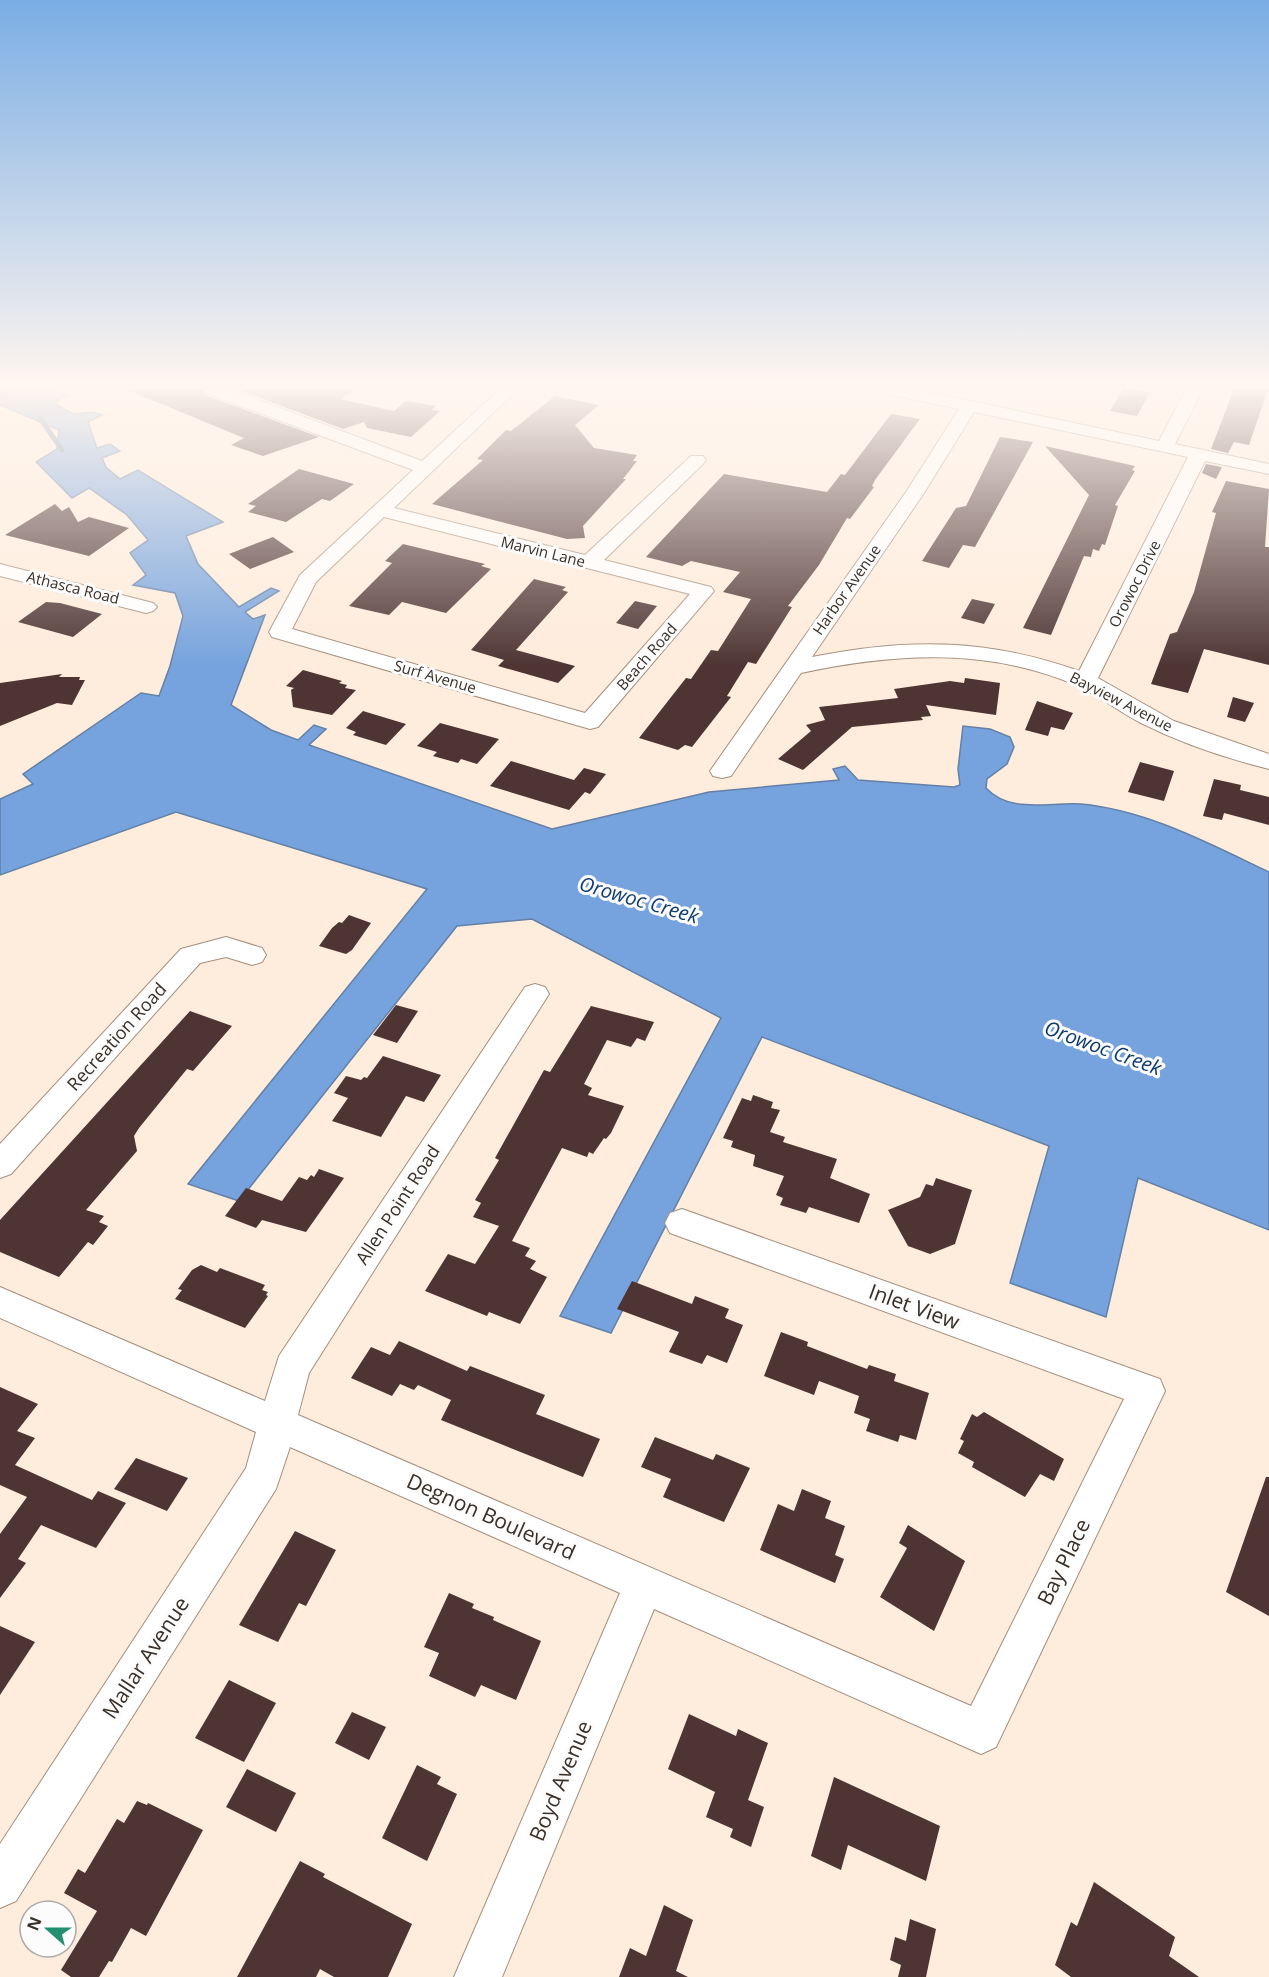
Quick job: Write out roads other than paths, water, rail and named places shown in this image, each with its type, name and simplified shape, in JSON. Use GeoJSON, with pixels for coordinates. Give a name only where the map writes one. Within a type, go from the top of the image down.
{"type":"FeatureCollection","features":[{"type":"Feature","properties":{"kind":"street"},"geometry":{"type":"LineString","coordinates":[[382,511],[413,481]]}},
{"type":"Feature","properties":{"kind":"street"},"geometry":{"type":"LineString","coordinates":[[589,563],[676,481]]}},
{"type":"Feature","properties":{"kind":"street","name":"Harbor Avenue"},"geometry":{"type":"LineString","coordinates":[[722,771],[922,481]]}},
{"type":"Feature","properties":{"kind":"street","name":"Orowoc Drive"},"geometry":{"type":"LineString","coordinates":[[1085,681],[1185,481]]}},
{"type":"Feature","properties":{"kind":"street","name":"Marvin Lane"},"geometry":{"type":"LineString","coordinates":[[382,511],[704,591]]}},
{"type":"Feature","properties":{"kind":"street","name":"Surf Avenue"},"geometry":{"type":"LineString","coordinates":[[382,511],[308,579],[280,632],[590,722]]}},
{"type":"Feature","properties":{"kind":"street","name":"Athasca Road"},"geometry":{"type":"LineString","coordinates":[[0,570],[146,607]]}},
{"type":"Feature","properties":{"kind":"street","name":"Beach Road"},"geometry":{"type":"LineString","coordinates":[[590,722],[704,591]]}},
{"type":"Feature","properties":{"kind":"street","name":"Bayview Avenue"},"geometry":{"type":"LineString","coordinates":[[793,668],[850,655],[895,649],[960,649],[1023,660],[1085,681],[1133,710],[1177,731],[1269,762]]}},
{"type":"Feature","properties":{"kind":"street","name":"Recreation Road"},"geometry":{"type":"LineString","coordinates":[[0,1165],[191,956],[226,947],[252,955]]}},
{"type":"Feature","properties":{"kind":"street","name":"Allen Point Road"},"geometry":{"type":"LineString","coordinates":[[278,1424],[292,1368],[535,994]]}},
{"type":"Feature","properties":{"kind":"street","name":"Inlet View"},"geometry":{"type":"LineString","coordinates":[[682,1223],[1147,1391]]}},
{"type":"Feature","properties":{"kind":"street","name":"Degnon Boulevard"},"geometry":{"type":"LineString","coordinates":[[0,1302],[981,1732]]}},
{"type":"Feature","properties":{"kind":"street","name":"Bay Place"},"geometry":{"type":"LineString","coordinates":[[981,1732],[1147,1391]]}},
{"type":"Feature","properties":{"kind":"street","name":"Mallar Avenue"},"geometry":{"type":"LineString","coordinates":[[0,1886],[263,1476],[278,1424]]}},
{"type":"Feature","properties":{"kind":"street","name":"Boyd Avenue"},"geometry":{"type":"LineString","coordinates":[[478,1977],[644,1584]]}},
{"type":"Feature","properties":{"kind":"water","name":"Orowoc Creek"},"geometry":{"type":"Polygon","coordinates":[[[55,481],[156,481],[223,522],[186,536],[198,564],[239,607],[271,588],[279,591],[245,612],[253,619],[265,615],[231,705],[271,730],[298,740],[314,725],[326,729],[309,745],[552,829],[709,792],[839,780],[833,769],[845,766],[858,780],[954,787],[960,785],[958,769],[963,726],[990,729],[1010,737],[1014,747],[1007,764],[987,779],[986,788],[1006,801],[1030,805],[1081,804],[1130,813],[1178,830],[1269,872],[1269,1230],[1138,1178],[1106,1317],[1010,1283],[1049,1146],[762,1037],[611,1333],[560,1316],[721,1018],[532,919],[457,926],[239,1201],[188,1184],[427,889],[176,812],[0,875],[0,799],[33,784],[23,774],[141,693],[159,696],[170,666],[183,616],[175,593],[133,585],[146,575],[130,553],[148,540],[127,515],[89,488],[72,498],[55,481]]]}}]}
